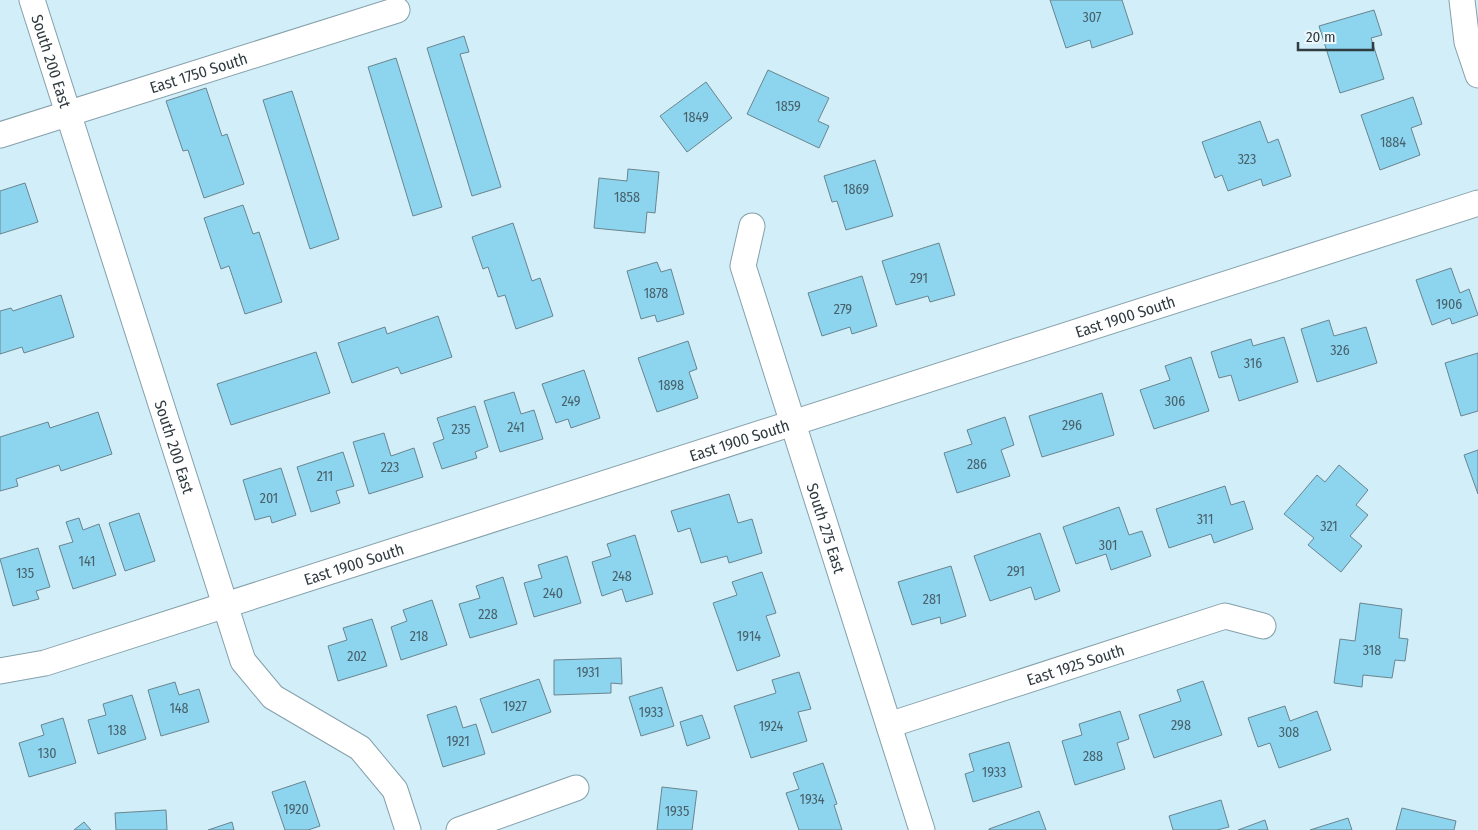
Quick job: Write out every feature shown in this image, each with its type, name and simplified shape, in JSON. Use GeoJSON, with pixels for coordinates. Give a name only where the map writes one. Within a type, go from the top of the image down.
{"type":"FeatureCollection","features":[{"type":"Feature","properties":{"kind":"street","name":"South 200 East"},"geometry":{"type":"LineString","coordinates":[[32,0],[243,661],[273,697],[360,748],[395,790],[408,830]]}},
{"type":"Feature","properties":{"kind":"street"},"geometry":{"type":"LineString","coordinates":[[1462,0],[1467,42],[1478,75]]}},
{"type":"Feature","properties":{"kind":"street","name":"East 1750 South"},"geometry":{"type":"LineString","coordinates":[[0,135],[397,10]]}},
{"type":"Feature","properties":{"kind":"street","name":"East 1900 South"},"geometry":{"type":"LineString","coordinates":[[0,671],[44,663],[1478,202]]}},
{"type":"Feature","properties":{"kind":"street","name":"South 275 East"},"geometry":{"type":"LineString","coordinates":[[752,226],[743,266],[922,830]]}},
{"type":"Feature","properties":{"kind":"street","name":"East 1925 South"},"geometry":{"type":"LineString","coordinates":[[889,725],[1225,616],[1263,626]]}},
{"type":"Feature","properties":{"kind":"street"},"geometry":{"type":"LineString","coordinates":[[459,830],[576,788]]}},
{"type":"Feature","properties":{"kind":"building"},"geometry":{"type":"Polygon","coordinates":[[[1050,0],[1122,0],[1133,34],[1092,48],[1090,40],[1066,48],[1050,0]]]}},
{"type":"Feature","properties":{"kind":"building"},"geometry":{"type":"Polygon","coordinates":[[[1374,10],[1382,35],[1371,38],[1384,79],[1340,93],[1319,26],[1374,10]]]}},
{"type":"Feature","properties":{"kind":"building"},"geometry":{"type":"Polygon","coordinates":[[[464,36],[469,52],[460,54],[501,187],[472,196],[427,48],[464,36]]]}},
{"type":"Feature","properties":{"kind":"building"},"geometry":{"type":"Polygon","coordinates":[[[396,58],[442,207],[413,216],[368,67],[396,58]]]}},
{"type":"Feature","properties":{"kind":"building"},"geometry":{"type":"Polygon","coordinates":[[[768,70],[829,98],[818,121],[829,126],[819,148],[747,114],[768,70]]]}},
{"type":"Feature","properties":{"kind":"building"},"geometry":{"type":"Polygon","coordinates":[[[706,82],[732,118],[687,152],[660,116],[706,82]]]}},
{"type":"Feature","properties":{"kind":"building"},"geometry":{"type":"Polygon","coordinates":[[[206,88],[222,136],[227,134],[244,184],[204,198],[188,150],[183,151],[166,101],[206,88]]]}},
{"type":"Feature","properties":{"kind":"building"},"geometry":{"type":"Polygon","coordinates":[[[292,91],[339,239],[310,249],[263,100],[292,91]]]}},
{"type":"Feature","properties":{"kind":"building"},"geometry":{"type":"Polygon","coordinates":[[[1413,97],[1422,124],[1411,128],[1420,155],[1380,170],[1361,115],[1413,97]]]}},
{"type":"Feature","properties":{"kind":"building"},"geometry":{"type":"Polygon","coordinates":[[[1260,121],[1268,143],[1278,139],[1291,176],[1263,186],[1261,179],[1228,191],[1222,175],[1215,178],[1202,142],[1260,121]]]}},
{"type":"Feature","properties":{"kind":"building"},"geometry":{"type":"Polygon","coordinates":[[[875,160],[893,216],[846,230],[837,201],[832,202],[824,176],[875,160]]]}},
{"type":"Feature","properties":{"kind":"building"},"geometry":{"type":"Polygon","coordinates":[[[628,169],[659,172],[655,213],[647,212],[645,233],[594,228],[599,178],[627,181],[628,169]]]}},
{"type":"Feature","properties":{"kind":"building"},"geometry":{"type":"Polygon","coordinates":[[[25,183],[38,222],[0,234],[0,191],[25,183]]]}},
{"type":"Feature","properties":{"kind":"building"},"geometry":{"type":"Polygon","coordinates":[[[243,205],[253,234],[259,232],[282,302],[245,314],[229,266],[221,269],[204,218],[243,205]]]}},
{"type":"Feature","properties":{"kind":"building"},"geometry":{"type":"Polygon","coordinates":[[[513,223],[532,281],[540,278],[553,316],[516,329],[505,295],[498,297],[488,267],[483,269],[472,237],[513,223]]]}},
{"type":"Feature","properties":{"kind":"building"},"geometry":{"type":"Polygon","coordinates":[[[939,243],[955,295],[930,302],[928,296],[896,305],[882,261],[939,243]]]}},
{"type":"Feature","properties":{"kind":"building"},"geometry":{"type":"Polygon","coordinates":[[[657,262],[661,272],[671,269],[684,314],[657,322],[655,315],[641,319],[627,271],[657,262]]]}},
{"type":"Feature","properties":{"kind":"building"},"geometry":{"type":"Polygon","coordinates":[[[1451,268],[1460,293],[1469,289],[1478,315],[1452,324],[1450,318],[1432,325],[1416,280],[1451,268]]]}},
{"type":"Feature","properties":{"kind":"building"},"geometry":{"type":"Polygon","coordinates":[[[862,276],[877,326],[852,334],[850,327],[822,336],[808,293],[862,276]]]}},
{"type":"Feature","properties":{"kind":"building"},"geometry":{"type":"Polygon","coordinates":[[[61,295],[74,337],[24,353],[22,347],[0,354],[0,311],[11,308],[13,311],[61,295]]]}},
{"type":"Feature","properties":{"kind":"building"},"geometry":{"type":"Polygon","coordinates":[[[438,316],[452,357],[401,374],[398,367],[352,383],[338,343],[385,327],[387,334],[438,316]]]}},
{"type":"Feature","properties":{"kind":"building"},"geometry":{"type":"Polygon","coordinates":[[[1329,320],[1334,336],[1366,327],[1377,363],[1317,382],[1301,329],[1329,320]]]}},
{"type":"Feature","properties":{"kind":"building"},"geometry":{"type":"Polygon","coordinates":[[[1284,337],[1298,382],[1239,401],[1231,375],[1219,378],[1211,352],[1251,339],[1253,346],[1284,337]]]}},
{"type":"Feature","properties":{"kind":"building"},"geometry":{"type":"Polygon","coordinates":[[[688,341],[697,369],[689,372],[698,398],[657,412],[638,358],[688,341]]]}},
{"type":"Feature","properties":{"kind":"building"},"geometry":{"type":"Polygon","coordinates":[[[316,352],[330,393],[231,425],[217,384],[316,352]]]}},
{"type":"Feature","properties":{"kind":"building"},"geometry":{"type":"Polygon","coordinates":[[[1478,353],[1478,411],[1461,416],[1445,363],[1478,353]]]}},
{"type":"Feature","properties":{"kind":"building"},"geometry":{"type":"Polygon","coordinates":[[[1191,357],[1209,411],[1154,429],[1140,390],[1170,380],[1165,366],[1191,357]]]}},
{"type":"Feature","properties":{"kind":"building"},"geometry":{"type":"Polygon","coordinates":[[[584,370],[600,418],[571,428],[568,419],[556,423],[542,384],[584,370]]]}},
{"type":"Feature","properties":{"kind":"building"},"geometry":{"type":"Polygon","coordinates":[[[514,392],[521,414],[534,410],[543,439],[500,452],[484,401],[514,392]]]}},
{"type":"Feature","properties":{"kind":"building"},"geometry":{"type":"Polygon","coordinates":[[[1102,393],[1114,435],[1042,457],[1029,416],[1102,393]]]}},
{"type":"Feature","properties":{"kind":"building"},"geometry":{"type":"Polygon","coordinates":[[[475,406],[488,447],[475,452],[477,458],[442,469],[433,443],[444,439],[437,418],[475,406]]]}},
{"type":"Feature","properties":{"kind":"building"},"geometry":{"type":"Polygon","coordinates":[[[98,412],[112,454],[61,471],[59,465],[16,479],[18,486],[0,491],[0,437],[48,422],[50,428],[98,412]]]}},
{"type":"Feature","properties":{"kind":"building"},"geometry":{"type":"Polygon","coordinates":[[[1005,417],[1014,445],[1001,450],[1010,476],[957,493],[944,453],[972,444],[967,430],[1005,417]]]}},
{"type":"Feature","properties":{"kind":"building"},"geometry":{"type":"Polygon","coordinates":[[[384,433],[391,456],[414,448],[423,477],[369,494],[353,442],[384,433]]]}},
{"type":"Feature","properties":{"kind":"building"},"geometry":{"type":"Polygon","coordinates":[[[1478,450],[1478,494],[1464,455],[1478,450]]]}},
{"type":"Feature","properties":{"kind":"building"},"geometry":{"type":"Polygon","coordinates":[[[343,452],[354,486],[336,491],[340,503],[311,512],[297,467],[343,452]]]}},
{"type":"Feature","properties":{"kind":"building"},"geometry":{"type":"Polygon","coordinates":[[[1339,465],[1368,490],[1356,505],[1368,515],[1350,536],[1362,546],[1341,572],[1308,545],[1314,538],[1284,514],[1317,475],[1325,482],[1339,465]]]}},
{"type":"Feature","properties":{"kind":"building"},"geometry":{"type":"Polygon","coordinates":[[[281,468],[296,515],[272,523],[270,516],[255,520],[243,480],[281,468]]]}},
{"type":"Feature","properties":{"kind":"building"},"geometry":{"type":"Polygon","coordinates":[[[1225,486],[1231,505],[1244,501],[1253,529],[1214,543],[1211,534],[1169,548],[1156,509],[1225,486]]]}},
{"type":"Feature","properties":{"kind":"building"},"geometry":{"type":"Polygon","coordinates":[[[729,494],[738,523],[752,519],[762,553],[729,563],[727,556],[701,563],[690,528],[678,532],[671,511],[729,494]]]}},
{"type":"Feature","properties":{"kind":"building"},"geometry":{"type":"Polygon","coordinates":[[[1119,507],[1129,535],[1142,531],[1151,556],[1111,570],[1106,554],[1076,564],[1063,527],[1119,507]]]}},
{"type":"Feature","properties":{"kind":"building"},"geometry":{"type":"Polygon","coordinates":[[[139,513],[155,561],[125,571],[109,523],[139,513]]]}},
{"type":"Feature","properties":{"kind":"building"},"geometry":{"type":"Polygon","coordinates":[[[79,518],[83,530],[99,524],[116,575],[73,589],[59,546],[73,542],[66,522],[79,518]]]}},
{"type":"Feature","properties":{"kind":"building"},"geometry":{"type":"Polygon","coordinates":[[[1040,533],[1060,591],[1035,600],[1031,587],[990,601],[974,556],[1040,533]]]}},
{"type":"Feature","properties":{"kind":"building"},"geometry":{"type":"Polygon","coordinates":[[[635,535],[653,594],[626,602],[622,589],[602,596],[592,562],[611,556],[607,544],[635,535]]]}},
{"type":"Feature","properties":{"kind":"building"},"geometry":{"type":"Polygon","coordinates":[[[38,548],[50,587],[36,591],[39,599],[13,606],[0,559],[38,548]]]}},
{"type":"Feature","properties":{"kind":"building"},"geometry":{"type":"Polygon","coordinates":[[[567,556],[581,603],[534,617],[524,583],[542,578],[538,565],[567,556]]]}},
{"type":"Feature","properties":{"kind":"building"},"geometry":{"type":"Polygon","coordinates":[[[951,566],[966,616],[941,624],[940,617],[912,625],[898,582],[951,566]]]}},
{"type":"Feature","properties":{"kind":"building"},"geometry":{"type":"Polygon","coordinates":[[[762,572],[776,613],[766,616],[780,656],[737,671],[713,603],[737,595],[732,582],[762,572]]]}},
{"type":"Feature","properties":{"kind":"building"},"geometry":{"type":"Polygon","coordinates":[[[503,577],[517,624],[470,638],[459,604],[480,598],[476,586],[503,577]]]}},
{"type":"Feature","properties":{"kind":"building"},"geometry":{"type":"Polygon","coordinates":[[[432,600],[447,645],[401,660],[391,627],[407,621],[403,610],[432,600]]]}},
{"type":"Feature","properties":{"kind":"building"},"geometry":{"type":"Polygon","coordinates":[[[1360,603],[1402,609],[1399,638],[1408,639],[1405,661],[1395,660],[1392,678],[1363,675],[1362,687],[1334,683],[1340,639],[1355,641],[1360,603]]]}},
{"type":"Feature","properties":{"kind":"building"},"geometry":{"type":"Polygon","coordinates":[[[372,619],[387,666],[338,681],[328,646],[347,640],[343,628],[372,619]]]}},
{"type":"Feature","properties":{"kind":"building"},"geometry":{"type":"Polygon","coordinates":[[[621,658],[622,684],[611,683],[611,693],[554,695],[554,660],[621,658]]]}},
{"type":"Feature","properties":{"kind":"building"},"geometry":{"type":"Polygon","coordinates":[[[799,672],[811,709],[798,712],[807,741],[751,758],[734,706],[776,693],[772,680],[799,672]]]}},
{"type":"Feature","properties":{"kind":"building"},"geometry":{"type":"Polygon","coordinates":[[[539,679],[551,712],[492,733],[480,699],[539,679]]]}},
{"type":"Feature","properties":{"kind":"building"},"geometry":{"type":"Polygon","coordinates":[[[1203,681],[1222,735],[1154,758],[1139,715],[1181,701],[1177,690],[1203,681]]]}},
{"type":"Feature","properties":{"kind":"building"},"geometry":{"type":"Polygon","coordinates":[[[175,682],[179,695],[199,689],[209,722],[161,736],[148,690],[175,682]]]}},
{"type":"Feature","properties":{"kind":"building"},"geometry":{"type":"Polygon","coordinates":[[[662,687],[674,726],[641,736],[629,697],[662,687]]]}},
{"type":"Feature","properties":{"kind":"building"},"geometry":{"type":"Polygon","coordinates":[[[132,695],[146,739],[98,754],[88,720],[106,715],[103,704],[132,695]]]}},
{"type":"Feature","properties":{"kind":"building"},"geometry":{"type":"Polygon","coordinates":[[[456,706],[463,728],[476,724],[485,754],[443,767],[427,715],[456,706]]]}},
{"type":"Feature","properties":{"kind":"building"},"geometry":{"type":"Polygon","coordinates":[[[1285,706],[1290,721],[1317,711],[1331,750],[1279,768],[1270,743],[1258,747],[1248,718],[1285,706]]]}},
{"type":"Feature","properties":{"kind":"building"},"geometry":{"type":"Polygon","coordinates":[[[1120,711],[1129,739],[1117,743],[1125,769],[1075,785],[1062,741],[1082,735],[1079,724],[1120,711]]]}},
{"type":"Feature","properties":{"kind":"building"},"geometry":{"type":"Polygon","coordinates":[[[702,715],[710,738],[687,746],[680,722],[702,715]]]}},
{"type":"Feature","properties":{"kind":"building"},"geometry":{"type":"Polygon","coordinates":[[[63,718],[76,763],[29,777],[19,743],[44,735],[41,725],[63,718]]]}},
{"type":"Feature","properties":{"kind":"building"},"geometry":{"type":"Polygon","coordinates":[[[1009,742],[1022,787],[973,802],[965,774],[974,771],[969,754],[1009,742]]]}},
{"type":"Feature","properties":{"kind":"building"},"geometry":{"type":"Polygon","coordinates":[[[823,763],[837,804],[834,805],[842,830],[799,830],[786,793],[799,789],[793,773],[823,763]]]}},
{"type":"Feature","properties":{"kind":"building"},"geometry":{"type":"Polygon","coordinates":[[[305,781],[320,826],[308,830],[285,830],[272,792],[305,781]]]}},
{"type":"Feature","properties":{"kind":"building"},"geometry":{"type":"Polygon","coordinates":[[[662,787],[697,791],[692,830],[657,830],[662,787]]]}},
{"type":"Feature","properties":{"kind":"building"},"geometry":{"type":"Polygon","coordinates":[[[1221,800],[1229,827],[1217,830],[1173,830],[1169,816],[1221,800]]]}},
{"type":"Feature","properties":{"kind":"building"},"geometry":{"type":"Polygon","coordinates":[[[1402,808],[1456,821],[1454,830],[1396,830],[1402,808]]]}},
{"type":"Feature","properties":{"kind":"building"},"geometry":{"type":"Polygon","coordinates":[[[166,810],[167,830],[116,830],[115,813],[166,810]]]}},
{"type":"Feature","properties":{"kind":"building"},"geometry":{"type":"Polygon","coordinates":[[[1039,811],[1046,830],[989,830],[989,829],[1039,811]]]}},
{"type":"Feature","properties":{"kind":"building"},"geometry":{"type":"Polygon","coordinates":[[[1348,818],[1352,830],[1310,830],[1348,818]]]}},
{"type":"Feature","properties":{"kind":"building"},"geometry":{"type":"Polygon","coordinates":[[[1265,820],[1268,830],[1238,830],[1265,820]]]}},
{"type":"Feature","properties":{"kind":"building"},"geometry":{"type":"Polygon","coordinates":[[[84,822],[91,830],[74,830],[84,822]]]}},
{"type":"Feature","properties":{"kind":"building"},"geometry":{"type":"Polygon","coordinates":[[[232,822],[234,830],[208,830],[232,822]]]}}]}
